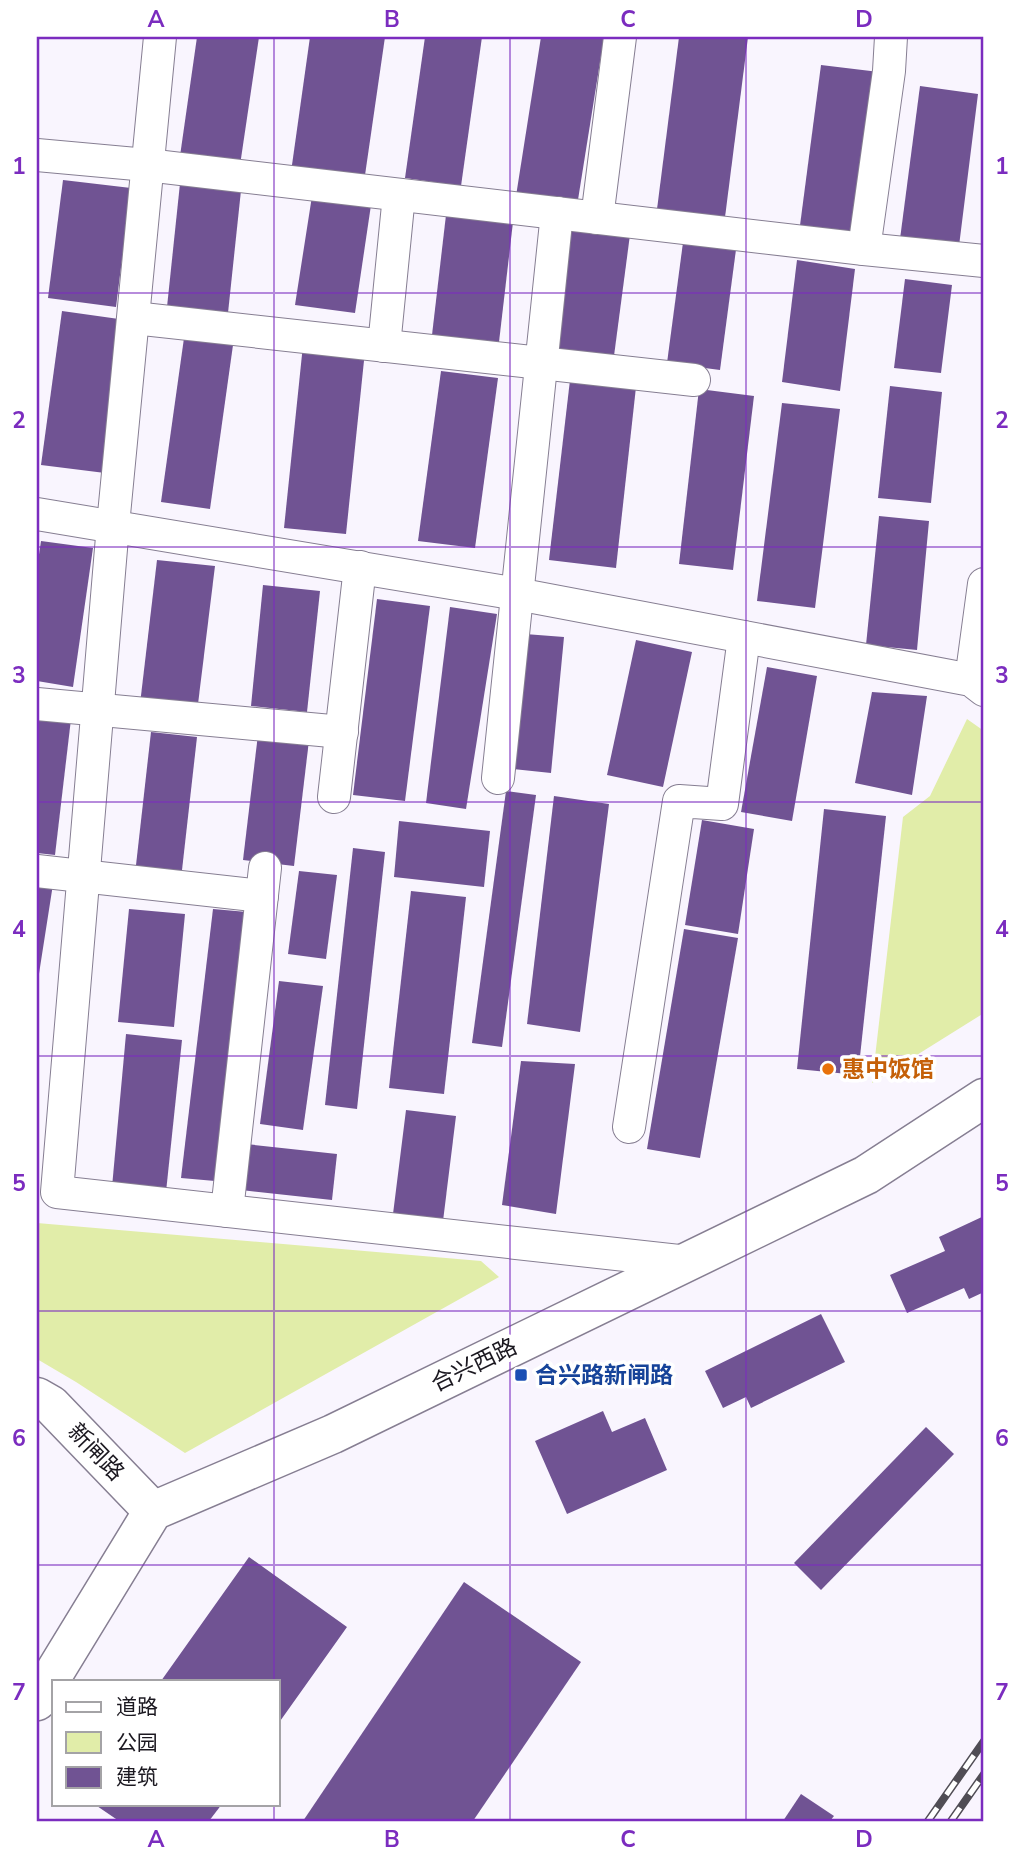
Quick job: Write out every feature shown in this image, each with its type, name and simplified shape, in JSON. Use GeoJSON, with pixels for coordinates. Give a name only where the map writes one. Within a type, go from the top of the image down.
{"type":"FeatureCollection","features":[{"type":"Feature","properties":{"kind":"street"},"geometry":{"type":"LineString","coordinates":[[160,37],[113,525],[57,1192],[688,1262]]}},
{"type":"Feature","properties":{"kind":"street"},"geometry":{"type":"LineString","coordinates":[[597,218],[620,37]]}},
{"type":"Feature","properties":{"kind":"street"},"geometry":{"type":"LineString","coordinates":[[864,249],[889,71],[891,37]]}},
{"type":"Feature","properties":{"kind":"street"},"geometry":{"type":"LineString","coordinates":[[37,155],[148,165],[984,261]]}},
{"type":"Feature","properties":{"kind":"street"},"geometry":{"type":"LineString","coordinates":[[384,346],[399,195]]}},
{"type":"Feature","properties":{"kind":"street"},"geometry":{"type":"LineString","coordinates":[[498,778],[557,213]]}},
{"type":"Feature","properties":{"kind":"street"},"geometry":{"type":"LineString","coordinates":[[134,318],[694,380]]}},
{"type":"Feature","properties":{"kind":"street"},"geometry":{"type":"LineString","coordinates":[[37,514],[517,594],[977,685],[984,584]]}},
{"type":"Feature","properties":{"kind":"street"},"geometry":{"type":"LineString","coordinates":[[334,797],[360,567]]}},
{"type":"Feature","properties":{"kind":"street"},"geometry":{"type":"LineString","coordinates":[[629,1127],[679,801],[722,804],[744,637]]}},
{"type":"Feature","properties":{"kind":"street"},"geometry":{"type":"LineString","coordinates":[[37,704],[342,732]]}},
{"type":"Feature","properties":{"kind":"street"},"geometry":{"type":"LineString","coordinates":[[37,871],[264,882],[227,1211]]}},
{"type":"Feature","properties":{"kind":"street","name":"合兴西路"},"geometry":{"type":"LineString","coordinates":[[153,1511],[333,1434],[866,1175],[984,1098]]}},
{"type":"Feature","properties":{"kind":"street","name":"新闸路"},"geometry":{"type":"LineString","coordinates":[[37,1397],[51,1405],[153,1511]]}},
{"type":"Feature","properties":{"kind":"street"},"geometry":{"type":"LineString","coordinates":[[37,1701],[153,1511]]}},
{"type":"Feature","properties":{"kind":"green space"},"geometry":{"type":"Polygon","coordinates":[[[967,719],[984,731],[984,1013],[872,1083],[903,817],[930,796],[967,719]]]}},
{"type":"Feature","properties":{"kind":"green space"},"geometry":{"type":"Polygon","coordinates":[[[37,1223],[481,1261],[499,1277],[185,1453],[37,1359],[37,1223]]]}},
{"type":"Feature","properties":{"kind":"building"},"geometry":{"type":"Polygon","coordinates":[[[197,37],[259,37],[239,172],[179,163],[197,37]]]}},
{"type":"Feature","properties":{"kind":"building"},"geometry":{"type":"Polygon","coordinates":[[[310,37],[385,37],[364,182],[291,172],[310,37]]]}},
{"type":"Feature","properties":{"kind":"building"},"geometry":{"type":"Polygon","coordinates":[[[425,37],[482,37],[461,186],[405,178],[425,37]]]}},
{"type":"Feature","properties":{"kind":"building"},"geometry":{"type":"Polygon","coordinates":[[[541,37],[604,37],[577,206],[516,196],[541,37]]]}},
{"type":"Feature","properties":{"kind":"building"},"geometry":{"type":"Polygon","coordinates":[[[679,37],[748,37],[724,225],[656,217],[679,37]]]}},
{"type":"Feature","properties":{"kind":"building"},"geometry":{"type":"Polygon","coordinates":[[[821,65],[879,72],[855,241],[799,233],[821,65]]]}},
{"type":"Feature","properties":{"kind":"building"},"geometry":{"type":"Polygon","coordinates":[[[920,86],[978,94],[959,246],[900,239],[920,86]]]}},
{"type":"Feature","properties":{"kind":"building"},"geometry":{"type":"Polygon","coordinates":[[[181,174],[242,181],[228,313],[167,307],[181,174]]]}},
{"type":"Feature","properties":{"kind":"building"},"geometry":{"type":"Polygon","coordinates":[[[63,180],[131,188],[116,307],[48,298],[63,180]]]}},
{"type":"Feature","properties":{"kind":"building"},"geometry":{"type":"Polygon","coordinates":[[[312,196],[371,205],[355,313],[295,305],[312,196]]]}},
{"type":"Feature","properties":{"kind":"building"},"geometry":{"type":"Polygon","coordinates":[[[446,215],[513,222],[499,342],[432,335],[446,215]]]}},
{"type":"Feature","properties":{"kind":"building"},"geometry":{"type":"Polygon","coordinates":[[[571,219],[631,227],[614,356],[554,348],[571,219]]]}},
{"type":"Feature","properties":{"kind":"building"},"geometry":{"type":"Polygon","coordinates":[[[684,235],[737,242],[720,370],[667,363],[684,235]]]}},
{"type":"Feature","properties":{"kind":"building"},"geometry":{"type":"Polygon","coordinates":[[[797,260],[855,269],[840,391],[782,382],[797,260]]]}},
{"type":"Feature","properties":{"kind":"building"},"geometry":{"type":"Polygon","coordinates":[[[905,279],[952,285],[941,373],[894,368],[905,279]]]}},
{"type":"Feature","properties":{"kind":"building"},"geometry":{"type":"Polygon","coordinates":[[[62,311],[126,320],[105,473],[41,465],[62,311]]]}},
{"type":"Feature","properties":{"kind":"building"},"geometry":{"type":"Polygon","coordinates":[[[184,338],[233,345],[210,509],[161,502],[184,338]]]}},
{"type":"Feature","properties":{"kind":"building"},"geometry":{"type":"Polygon","coordinates":[[[303,345],[365,351],[346,534],[284,528],[303,345]]]}},
{"type":"Feature","properties":{"kind":"building"},"geometry":{"type":"Polygon","coordinates":[[[441,371],[498,378],[475,548],[418,541],[441,371]]]}},
{"type":"Feature","properties":{"kind":"building"},"geometry":{"type":"Polygon","coordinates":[[[570,380],[636,387],[616,568],[549,560],[570,380]]]}},
{"type":"Feature","properties":{"kind":"building"},"geometry":{"type":"Polygon","coordinates":[[[890,386],[942,392],[931,503],[878,498],[890,386]]]}},
{"type":"Feature","properties":{"kind":"building"},"geometry":{"type":"Polygon","coordinates":[[[699,389],[754,396],[733,570],[679,564],[699,389]]]}},
{"type":"Feature","properties":{"kind":"building"},"geometry":{"type":"Polygon","coordinates":[[[782,403],[840,409],[815,608],[757,601],[782,403]]]}},
{"type":"Feature","properties":{"kind":"building"},"geometry":{"type":"Polygon","coordinates":[[[879,516],[929,521],[917,650],[866,645],[879,516]]]}},
{"type":"Feature","properties":{"kind":"building"},"geometry":{"type":"Polygon","coordinates":[[[41,541],[93,548],[73,687],[37,681],[37,568],[41,541]]]}},
{"type":"Feature","properties":{"kind":"building"},"geometry":{"type":"Polygon","coordinates":[[[157,560],[215,566],[197,712],[140,704],[157,560]]]}},
{"type":"Feature","properties":{"kind":"building"},"geometry":{"type":"Polygon","coordinates":[[[263,585],[320,591],[307,712],[251,706],[263,585]]]}},
{"type":"Feature","properties":{"kind":"building"},"geometry":{"type":"Polygon","coordinates":[[[377,599],[430,606],[405,801],[353,795],[377,599]]]}},
{"type":"Feature","properties":{"kind":"building"},"geometry":{"type":"Polygon","coordinates":[[[450,607],[497,614],[466,809],[426,803],[450,607]]]}},
{"type":"Feature","properties":{"kind":"building"},"geometry":{"type":"Polygon","coordinates":[[[525,634],[564,637],[551,773],[513,769],[525,634]]]}},
{"type":"Feature","properties":{"kind":"building"},"geometry":{"type":"Polygon","coordinates":[[[636,640],[692,652],[663,787],[607,775],[636,640]]]}},
{"type":"Feature","properties":{"kind":"building"},"geometry":{"type":"Polygon","coordinates":[[[767,667],[817,676],[792,821],[741,812],[767,667]]]}},
{"type":"Feature","properties":{"kind":"building"},"geometry":{"type":"Polygon","coordinates":[[[872,692],[927,696],[912,795],[855,783],[872,692]]]}},
{"type":"Feature","properties":{"kind":"building"},"geometry":{"type":"Polygon","coordinates":[[[37,715],[71,719],[55,855],[37,853],[37,715]]]}},
{"type":"Feature","properties":{"kind":"building"},"geometry":{"type":"Polygon","coordinates":[[[259,726],[310,732],[294,866],[243,860],[259,726]]]}},
{"type":"Feature","properties":{"kind":"building"},"geometry":{"type":"Polygon","coordinates":[[[151,732],[197,737],[181,879],[135,874],[151,732]]]}},
{"type":"Feature","properties":{"kind":"building"},"geometry":{"type":"Polygon","coordinates":[[[506,791],[536,795],[502,1047],[472,1043],[506,791]]]}},
{"type":"Feature","properties":{"kind":"building"},"geometry":{"type":"Polygon","coordinates":[[[554,796],[609,804],[580,1032],[527,1024],[554,796]]]}},
{"type":"Feature","properties":{"kind":"building"},"geometry":{"type":"Polygon","coordinates":[[[824,809],[886,816],[858,1075],[797,1069],[824,809]]]}},
{"type":"Feature","properties":{"kind":"building"},"geometry":{"type":"Polygon","coordinates":[[[702,820],[754,829],[738,934],[685,925],[702,820]]]}},
{"type":"Feature","properties":{"kind":"building"},"geometry":{"type":"Polygon","coordinates":[[[399,821],[490,831],[484,887],[394,877],[399,821]]]}},
{"type":"Feature","properties":{"kind":"building"},"geometry":{"type":"Polygon","coordinates":[[[353,848],[385,852],[357,1109],[325,1105],[353,848]]]}},
{"type":"Feature","properties":{"kind":"building"},"geometry":{"type":"Polygon","coordinates":[[[299,871],[337,875],[326,959],[288,954],[299,871]]]}},
{"type":"Feature","properties":{"kind":"building"},"geometry":{"type":"Polygon","coordinates":[[[37,882],[53,884],[38,980],[37,980],[37,882]]]}},
{"type":"Feature","properties":{"kind":"building"},"geometry":{"type":"Polygon","coordinates":[[[411,891],[466,897],[444,1094],[389,1088],[411,891]]]}},
{"type":"Feature","properties":{"kind":"building"},"geometry":{"type":"Polygon","coordinates":[[[129,909],[185,914],[174,1027],[118,1022],[129,909]]]}},
{"type":"Feature","properties":{"kind":"building"},"geometry":{"type":"Polygon","coordinates":[[[213,909],[247,912],[215,1181],[181,1178],[213,909]]]}},
{"type":"Feature","properties":{"kind":"building"},"geometry":{"type":"Polygon","coordinates":[[[684,929],[738,938],[700,1158],[647,1149],[684,929]]]}},
{"type":"Feature","properties":{"kind":"building"},"geometry":{"type":"Polygon","coordinates":[[[279,981],[323,986],[303,1130],[260,1124],[279,981]]]}},
{"type":"Feature","properties":{"kind":"building"},"geometry":{"type":"Polygon","coordinates":[[[126,1034],[182,1040],[166,1192],[112,1187],[126,1034]]]}},
{"type":"Feature","properties":{"kind":"building"},"geometry":{"type":"Polygon","coordinates":[[[521,1061],[575,1064],[556,1214],[502,1205],[521,1061]]]}},
{"type":"Feature","properties":{"kind":"building"},"geometry":{"type":"Polygon","coordinates":[[[406,1110],[456,1116],[443,1221],[393,1214],[406,1110]]]}},
{"type":"Feature","properties":{"kind":"building"},"geometry":{"type":"Polygon","coordinates":[[[246,1144],[337,1154],[332,1200],[241,1190],[246,1144]]]}},
{"type":"Feature","properties":{"kind":"building"},"geometry":{"type":"Polygon","coordinates":[[[984,1216],[984,1292],[969,1299],[964,1288],[907,1313],[890,1275],[945,1251],[939,1237],[984,1216]]]}},
{"type":"Feature","properties":{"kind":"building"},"geometry":{"type":"Polygon","coordinates":[[[821,1314],[845,1362],[751,1408],[746,1397],[723,1408],[705,1371],[821,1314]]]}},
{"type":"Feature","properties":{"kind":"building"},"geometry":{"type":"Polygon","coordinates":[[[603,1411],[612,1432],[645,1418],[667,1470],[567,1514],[535,1441],[603,1411]]]}},
{"type":"Feature","properties":{"kind":"building"},"geometry":{"type":"Polygon","coordinates":[[[926,1427],[954,1454],[821,1590],[794,1563],[926,1427]]]}},
{"type":"Feature","properties":{"kind":"building"},"geometry":{"type":"Polygon","coordinates":[[[249,1557],[347,1627],[280,1721],[280,1680],[162,1680],[249,1557]]]}},
{"type":"Feature","properties":{"kind":"building"},"geometry":{"type":"Polygon","coordinates":[[[464,1582],[581,1662],[473,1821],[303,1821],[464,1582]]]}},
{"type":"Feature","properties":{"kind":"building"},"geometry":{"type":"Polygon","coordinates":[[[801,1794],[834,1816],[830,1821],[783,1821],[801,1794]]]}},
{"type":"Feature","properties":{"kind":"building"},"geometry":{"type":"Polygon","coordinates":[[[97,1806],[220,1806],[209,1821],[119,1821],[97,1806]]]}},
{"type":"Feature","properties":{"kind":"railway"},"geometry":{"type":"LineString","coordinates":[[928,1821],[984,1741]]}},
{"type":"Feature","properties":{"kind":"railway"},"geometry":{"type":"LineString","coordinates":[[951,1821],[984,1774]]}},
{"type":"Feature","properties":{"kind":"place","name":"惠中饭馆"},"geometry":{"type":"Point","coordinates":[828,1069]}},
{"type":"Feature","properties":{"kind":"place","name":"合兴路新闸路"},"geometry":{"type":"Point","coordinates":[521,1375]}}]}
